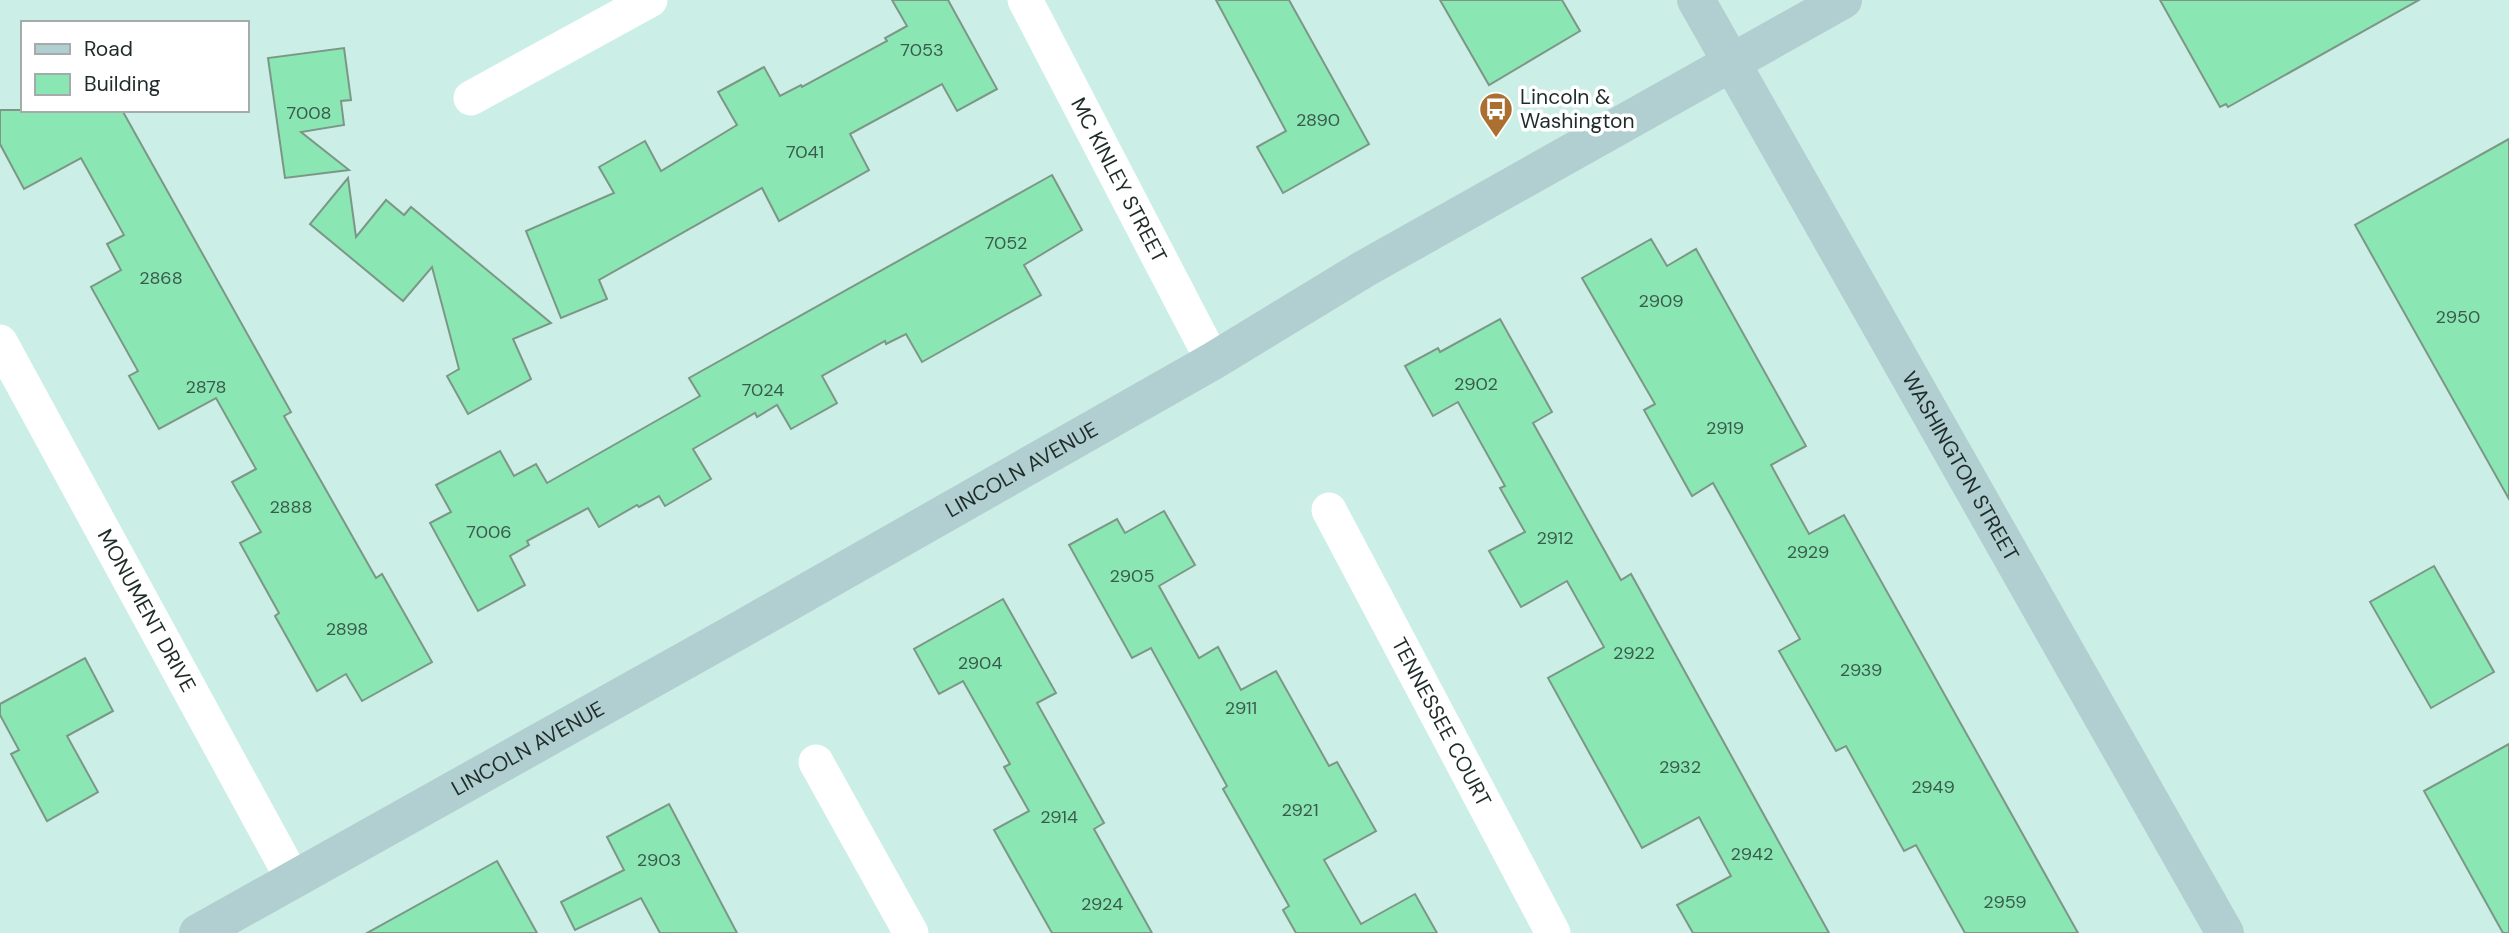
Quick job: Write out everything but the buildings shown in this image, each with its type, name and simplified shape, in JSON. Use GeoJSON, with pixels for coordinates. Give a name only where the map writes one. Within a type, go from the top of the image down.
{"type":"FeatureCollection","features":[{"type":"Feature","properties":{"kind":"street"},"geometry":{"type":"LineString","coordinates":[[471,99],[650,0]]}},
{"type":"Feature","properties":{"kind":"street","name":"MC KINLEY STREET"},"geometry":{"type":"LineString","coordinates":[[1025,0],[1213,361]]}},
{"type":"Feature","properties":{"kind":"street","name":"WASHINGTON STREET"},"geometry":{"type":"LineString","coordinates":[[1696,0],[2225,933]]}},
{"type":"Feature","properties":{"kind":"street","name":"LINCOLN AVENUE"},"geometry":{"type":"LineString","coordinates":[[198,933],[1213,361],[1364,269],[1843,0]]}},
{"type":"Feature","properties":{"kind":"street","name":"MONUMENT DRIVE"},"geometry":{"type":"LineString","coordinates":[[0,342],[293,881]]}},
{"type":"Feature","properties":{"kind":"street","name":"TENNESSEE COURT"},"geometry":{"type":"LineString","coordinates":[[1329,510],[1553,933]]}},
{"type":"Feature","properties":{"kind":"street"},"geometry":{"type":"LineString","coordinates":[[816,762],[911,933]]}},
{"type":"Feature","properties":{"kind":"place","name":"Lincoln & Washington"},"geometry":{"type":"Point","coordinates":[1496,139]}}]}
